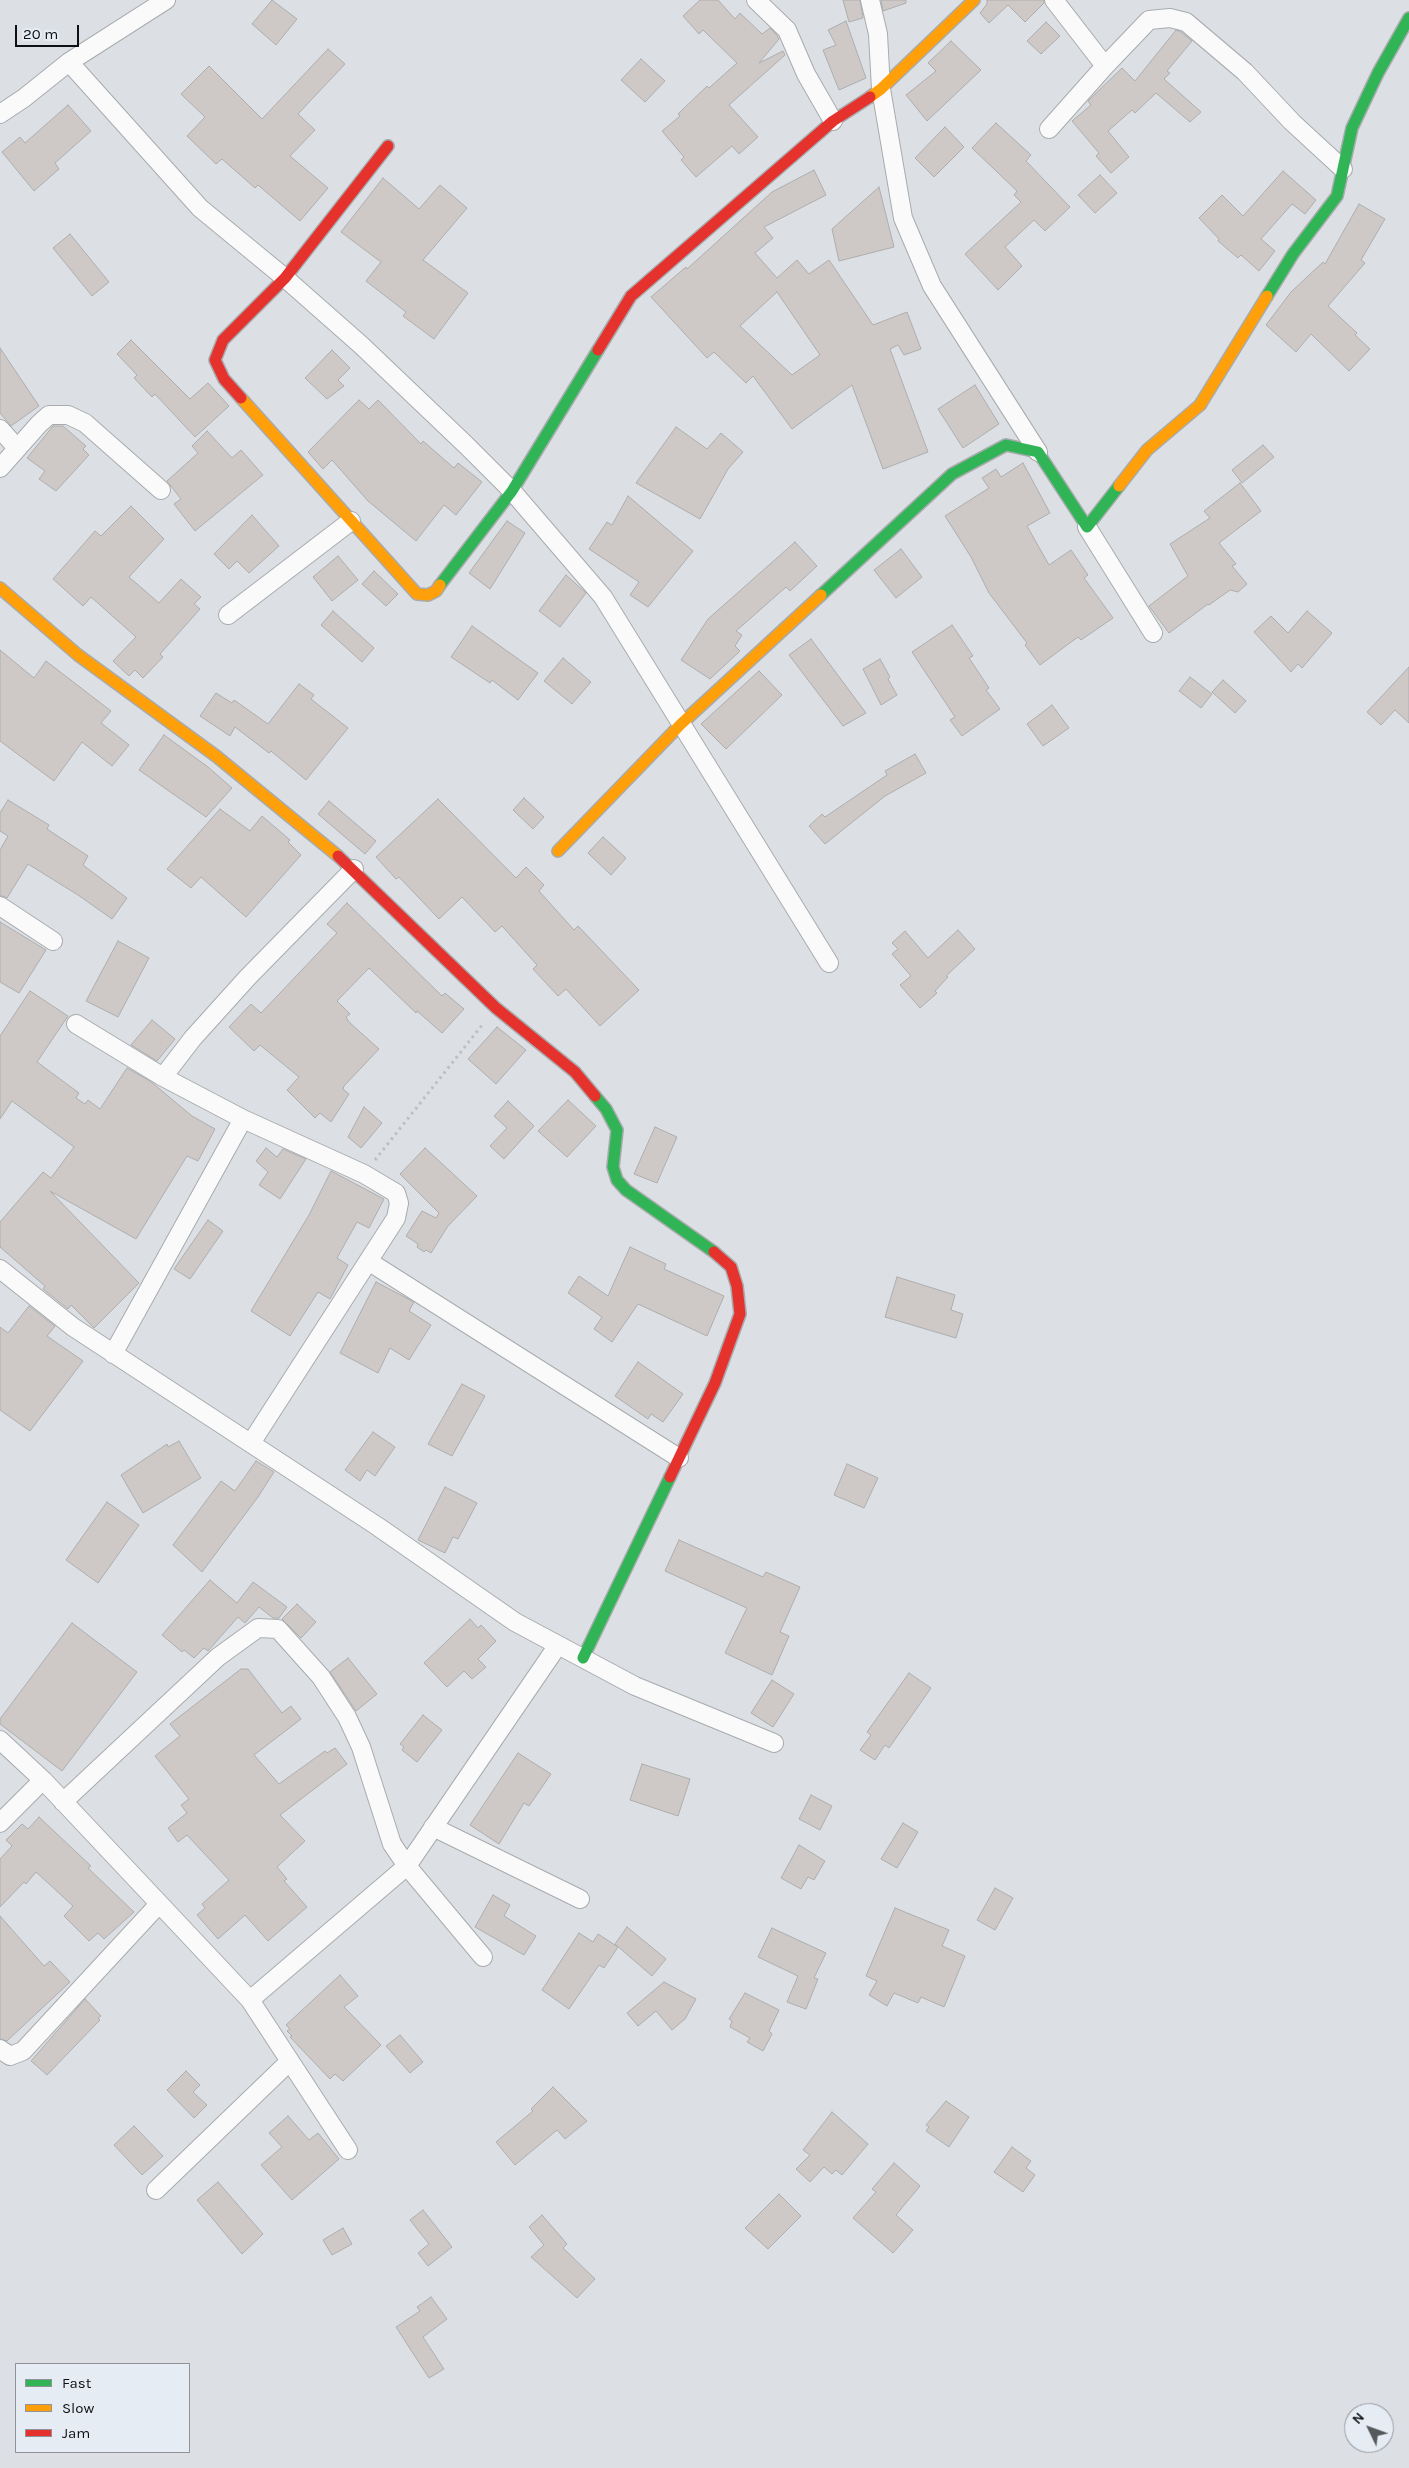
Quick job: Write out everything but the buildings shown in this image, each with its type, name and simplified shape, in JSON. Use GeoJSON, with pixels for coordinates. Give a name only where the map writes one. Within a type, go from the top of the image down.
{"type":"FeatureCollection","features":[{"type":"Feature","properties":{"kind":"street"},"geometry":{"type":"LineString","coordinates":[[0,114],[24,98],[69,62],[166,0]]}},
{"type":"Feature","properties":{"kind":"street"},"geometry":{"type":"LineString","coordinates":[[756,0],[787,30],[806,74],[833,121]]}},
{"type":"Feature","properties":{"kind":"street"},"geometry":{"type":"LineString","coordinates":[[870,0],[878,34],[881,89],[903,218],[932,286],[1087,526],[1153,633]]}},
{"type":"Feature","properties":{"kind":"street"},"geometry":{"type":"LineString","coordinates":[[388,146],[285,278],[223,340],[215,360],[224,379],[417,594],[428,596],[436,591],[512,491],[631,296],[833,121],[881,89],[974,0]]}},
{"type":"Feature","properties":{"kind":"street"},"geometry":{"type":"LineString","coordinates":[[1054,0],[1105,66]]}},
{"type":"Feature","properties":{"kind":"street"},"geometry":{"type":"LineString","coordinates":[[1049,129],[1149,20],[1170,18],[1186,22],[1245,72],[1292,122],[1343,169]]}},
{"type":"Feature","properties":{"kind":"street"},"geometry":{"type":"LineString","coordinates":[[1087,526],[1148,450],[1200,405],[1293,254],[1337,196],[1352,128],[1378,73],[1409,18]]}},
{"type":"Feature","properties":{"kind":"street"},"geometry":{"type":"LineString","coordinates":[[69,62],[200,208],[362,345],[512,491],[603,597],[829,963]]}},
{"type":"Feature","properties":{"kind":"street"},"geometry":{"type":"LineString","coordinates":[[0,468],[49,415],[68,415],[85,423],[161,490]]}},
{"type":"Feature","properties":{"kind":"street"},"geometry":{"type":"LineString","coordinates":[[0,429],[17,448]]}},
{"type":"Feature","properties":{"kind":"street"},"geometry":{"type":"LineString","coordinates":[[558,851],[681,724],[952,474],[1006,445],[1038,452]]}},
{"type":"Feature","properties":{"kind":"street"},"geometry":{"type":"LineString","coordinates":[[228,615],[351,520]]}},
{"type":"Feature","properties":{"kind":"street"},"geometry":{"type":"LineString","coordinates":[[0,588],[78,655],[216,756],[354,869],[496,1008],[575,1072],[606,1109],[617,1130],[613,1167],[617,1180],[626,1190],[711,1249],[731,1267],[738,1286],[740,1314],[715,1383],[583,1658]]}},
{"type":"Feature","properties":{"kind":"street"},"geometry":{"type":"LineString","coordinates":[[163,1078],[193,1038],[248,977],[354,869]]}},
{"type":"Feature","properties":{"kind":"street"},"geometry":{"type":"LineString","coordinates":[[0,906],[53,941]]}},
{"type":"Feature","properties":{"kind":"street"},"geometry":{"type":"LineString","coordinates":[[76,1024],[163,1078],[243,1119],[364,1174],[396,1194],[399,1203],[396,1218],[250,1443]]}},
{"type":"Feature","properties":{"kind":"street"},"geometry":{"type":"LineString","coordinates":[[113,1354],[243,1119]]}},
{"type":"Feature","properties":{"kind":"street"},"geometry":{"type":"LineString","coordinates":[[368,1261],[679,1458]]}},
{"type":"Feature","properties":{"kind":"street"},"geometry":{"type":"LineString","coordinates":[[0,1269],[72,1327],[377,1526],[515,1622],[636,1686],[774,1743]]}},
{"type":"Feature","properties":{"kind":"street"},"geometry":{"type":"LineString","coordinates":[[63,1802],[218,1657],[258,1628],[278,1629],[321,1677],[347,1717],[361,1747],[392,1844],[407,1866],[483,1957]]}},
{"type":"Feature","properties":{"kind":"street"},"geometry":{"type":"LineString","coordinates":[[250,2000],[407,1866],[558,1646]]}},
{"type":"Feature","properties":{"kind":"street"},"geometry":{"type":"LineString","coordinates":[[0,1740],[43,1780],[250,2000],[348,2150]]}},
{"type":"Feature","properties":{"kind":"street"},"geometry":{"type":"LineString","coordinates":[[0,1823],[43,1780]]}},
{"type":"Feature","properties":{"kind":"street"},"geometry":{"type":"LineString","coordinates":[[433,1828],[580,1899]]}},
{"type":"Feature","properties":{"kind":"street"},"geometry":{"type":"LineString","coordinates":[[0,2049],[10,2056],[23,2051],[160,1904]]}},
{"type":"Feature","properties":{"kind":"street"},"geometry":{"type":"LineString","coordinates":[[156,2190],[290,2061]]}},
{"type":"Feature","properties":{"kind":"path"},"geometry":{"type":"LineString","coordinates":[[364,1174],[496,1008]]}},
{"type":"Feature","properties":{"kind":"traffic: fast"},"geometry":{"type":"LineString","coordinates":[[1267,296],[1293,254],[1337,196],[1352,128],[1378,73],[1409,18]]}},
{"type":"Feature","properties":{"kind":"traffic: fast"},"geometry":{"type":"LineString","coordinates":[[440,585],[512,491],[598,350]]}},
{"type":"Feature","properties":{"kind":"traffic: fast"},"geometry":{"type":"LineString","coordinates":[[821,595],[952,474],[1006,445],[1038,452],[1087,527],[1119,486]]}},
{"type":"Feature","properties":{"kind":"traffic: fast"},"geometry":{"type":"LineString","coordinates":[[595,1096],[606,1109],[617,1130],[613,1167],[617,1180],[626,1190],[714,1252]]}},
{"type":"Feature","properties":{"kind":"traffic: fast"},"geometry":{"type":"LineString","coordinates":[[583,1658],[670,1477]]}},
{"type":"Feature","properties":{"kind":"traffic: slow"},"geometry":{"type":"LineString","coordinates":[[870,97],[881,89],[974,0]]}},
{"type":"Feature","properties":{"kind":"traffic: slow"},"geometry":{"type":"LineString","coordinates":[[1119,486],[1147,450],[1200,405],[1267,296]]}},
{"type":"Feature","properties":{"kind":"traffic: slow"},"geometry":{"type":"LineString","coordinates":[[241,398],[417,594],[428,595],[436,591],[440,585]]}},
{"type":"Feature","properties":{"kind":"traffic: slow"},"geometry":{"type":"LineString","coordinates":[[0,588],[78,655],[216,756],[338,856]]}},
{"type":"Feature","properties":{"kind":"traffic: slow"},"geometry":{"type":"LineString","coordinates":[[558,851],[681,724],[821,595]]}},
{"type":"Feature","properties":{"kind":"traffic: jam"},"geometry":{"type":"LineString","coordinates":[[598,350],[631,296],[833,121],[870,97]]}},
{"type":"Feature","properties":{"kind":"traffic: jam"},"geometry":{"type":"LineString","coordinates":[[241,398],[224,379],[215,360],[223,340],[285,278],[388,146]]}},
{"type":"Feature","properties":{"kind":"traffic: jam"},"geometry":{"type":"LineString","coordinates":[[338,856],[496,1008],[575,1072],[595,1096]]}},
{"type":"Feature","properties":{"kind":"traffic: jam"},"geometry":{"type":"LineString","coordinates":[[670,1477],[715,1383],[740,1314],[737,1286],[731,1267],[714,1252]]}}]}
